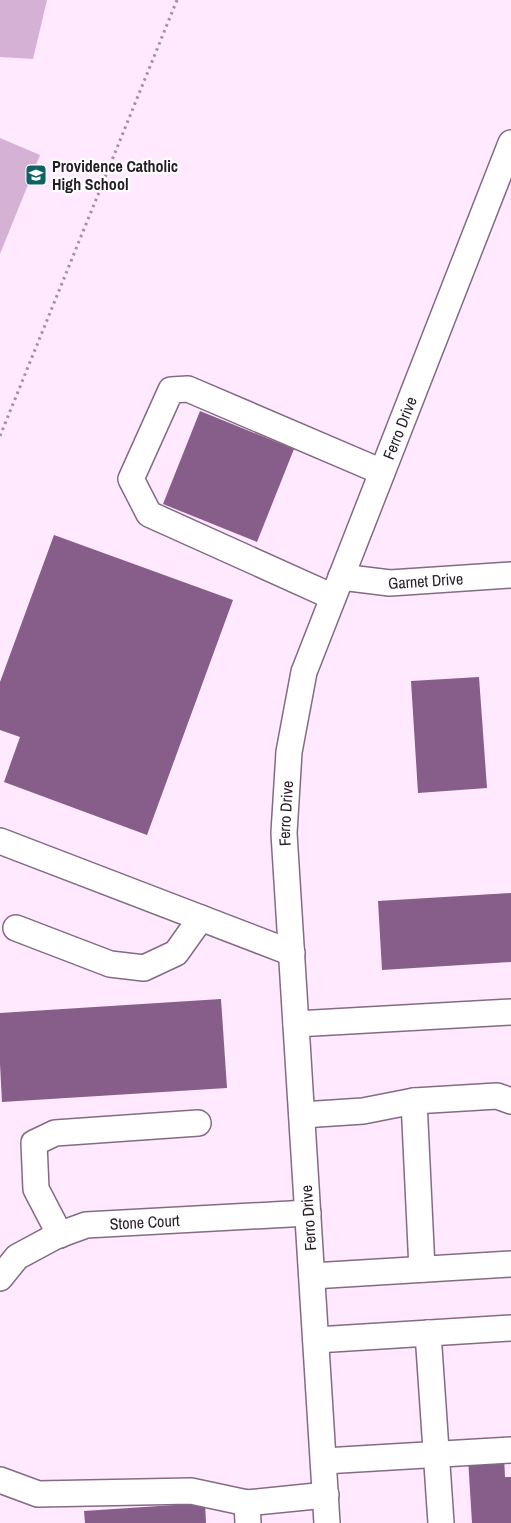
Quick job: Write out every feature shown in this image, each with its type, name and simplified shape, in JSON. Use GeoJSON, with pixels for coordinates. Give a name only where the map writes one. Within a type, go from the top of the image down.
{"type":"FeatureCollection","features":[{"type":"Feature","properties":{"kind":"street","name":"Ferro Drive"},"geometry":{"type":"LineString","coordinates":[[327,1523],[284,833],[289,752],[304,672],[511,143]]}},
{"type":"Feature","properties":{"kind":"street","name":"Garnet Drive"},"geometry":{"type":"LineString","coordinates":[[382,472],[188,389],[171,390],[131,479],[150,514],[338,587],[511,575]]}},
{"type":"Feature","properties":{"kind":"street"},"geometry":{"type":"LineString","coordinates":[[0,841],[292,953]]}},
{"type":"Feature","properties":{"kind":"street"},"geometry":{"type":"LineString","coordinates":[[16,928],[110,964],[144,968],[176,952],[201,918]]}},
{"type":"Feature","properties":{"kind":"street"},"geometry":{"type":"LineString","coordinates":[[296,1024],[511,1012]]}},
{"type":"Feature","properties":{"kind":"street"},"geometry":{"type":"LineString","coordinates":[[302,1115],[363,1111],[414,1101],[497,1096],[511,1101]]}},
{"type":"Feature","properties":{"kind":"street"},"geometry":{"type":"LineString","coordinates":[[414,1101],[422,1269]]}},
{"type":"Feature","properties":{"kind":"street"},"geometry":{"type":"LineString","coordinates":[[60,1235],[36,1189],[34,1143],[55,1133],[198,1123]]}},
{"type":"Feature","properties":{"kind":"street","name":"Stone Court"},"geometry":{"type":"LineString","coordinates":[[0,1278],[17,1257],[60,1235],[86,1225],[308,1213]]}},
{"type":"Feature","properties":{"kind":"street"},"geometry":{"type":"LineString","coordinates":[[312,1276],[511,1264]]}},
{"type":"Feature","properties":{"kind":"street"},"geometry":{"type":"LineString","coordinates":[[316,1340],[511,1328]]}},
{"type":"Feature","properties":{"kind":"street"},"geometry":{"type":"LineString","coordinates":[[428,1333],[441,1523]]}},
{"type":"Feature","properties":{"kind":"street"},"geometry":{"type":"LineString","coordinates":[[324,1461],[511,1450]]}},
{"type":"Feature","properties":{"kind":"street"},"geometry":{"type":"LineString","coordinates":[[0,1480],[38,1494],[191,1491],[248,1513],[326,1495]]}},
{"type":"Feature","properties":{"kind":"path"},"geometry":{"type":"LineString","coordinates":[[0,436],[177,0]]}},
{"type":"Feature","properties":{"kind":"shaded area"},"geometry":{"type":"Polygon","coordinates":[[[0,0],[47,0],[33,59],[0,57],[0,0]]]}},
{"type":"Feature","properties":{"kind":"shaded area"},"geometry":{"type":"Polygon","coordinates":[[[0,138],[40,155],[0,254],[0,138]]]}},
{"type":"Feature","properties":{"kind":"building"},"geometry":{"type":"Polygon","coordinates":[[[200,411],[294,449],[257,542],[163,504],[200,411]]]}},
{"type":"Feature","properties":{"kind":"building"},"geometry":{"type":"Polygon","coordinates":[[[54,535],[233,600],[147,835],[4,782],[20,737],[0,730],[0,682],[54,535]]]}},
{"type":"Feature","properties":{"kind":"building"},"geometry":{"type":"Polygon","coordinates":[[[479,677],[487,788],[418,793],[411,681],[479,677]]]}},
{"type":"Feature","properties":{"kind":"building"},"geometry":{"type":"Polygon","coordinates":[[[511,893],[511,962],[382,970],[378,901],[511,893]]]}},
{"type":"Feature","properties":{"kind":"building"},"geometry":{"type":"Polygon","coordinates":[[[221,999],[227,1088],[2,1102],[0,1013],[221,999]]]}},
{"type":"Feature","properties":{"kind":"building"},"geometry":{"type":"Polygon","coordinates":[[[504,1456],[505,1477],[511,1477],[511,1523],[472,1523],[468,1458],[504,1456]]]}},
{"type":"Feature","properties":{"kind":"building"},"geometry":{"type":"Polygon","coordinates":[[[205,1503],[206,1523],[85,1523],[84,1511],[205,1503]]]}},
{"type":"Feature","properties":{"kind":"place","name":"Providence Catholic High School"},"geometry":{"type":"Point","coordinates":[36,175]}}]}
